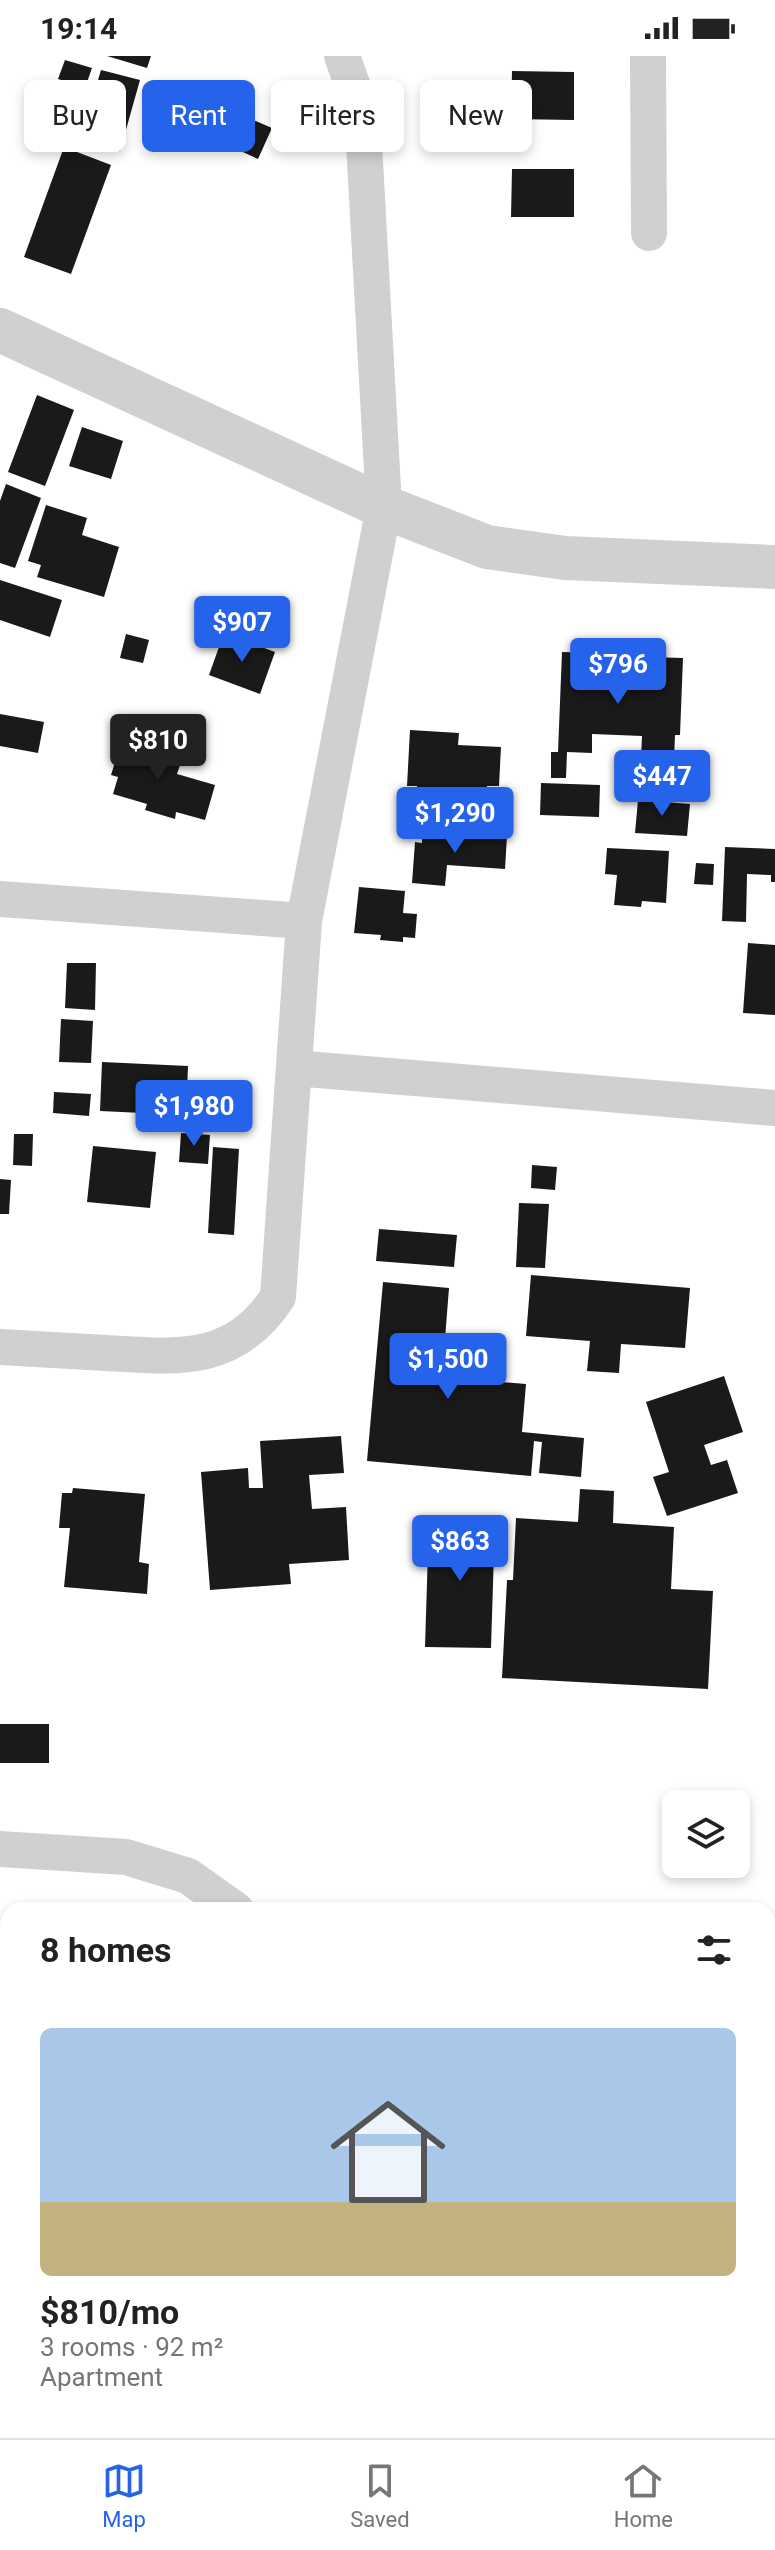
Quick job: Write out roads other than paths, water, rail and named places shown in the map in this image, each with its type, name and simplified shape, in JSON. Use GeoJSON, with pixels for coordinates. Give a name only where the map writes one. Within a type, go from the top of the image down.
{"type":"FeatureCollection","features":[{"type":"Feature","properties":{"kind":"street"},"geometry":{"type":"LineString","coordinates":[[0,1347],[176,1356],[209,1351],[240,1337],[262,1321],[278,1297],[304,921],[384,507],[364,143],[358,101],[342,56]]}},
{"type":"Feature","properties":{"kind":"street"},"geometry":{"type":"LineString","coordinates":[[648,56],[649,233]]}},
{"type":"Feature","properties":{"kind":"street"},"geometry":{"type":"LineString","coordinates":[[0,330],[384,507],[487,547],[565,558],[775,567]]}},
{"type":"Feature","properties":{"kind":"street"},"geometry":{"type":"LineString","coordinates":[[0,899],[304,921]]}},
{"type":"Feature","properties":{"kind":"street"},"geometry":{"type":"LineString","coordinates":[[294,1068],[775,1108]]}},
{"type":"Feature","properties":{"kind":"street"},"geometry":{"type":"LineString","coordinates":[[0,1849],[126,1857],[188,1876],[225,1902]]}}]}
